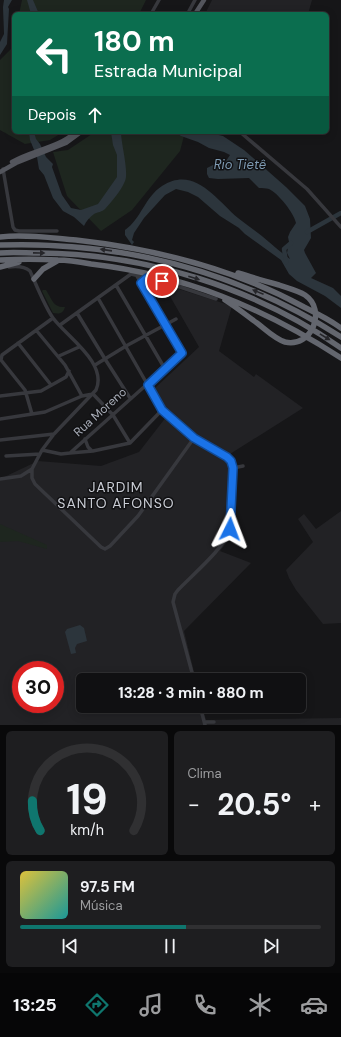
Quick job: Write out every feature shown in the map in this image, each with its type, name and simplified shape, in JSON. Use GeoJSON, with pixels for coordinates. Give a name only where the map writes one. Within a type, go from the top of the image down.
{"type":"FeatureCollection","features":[{"type":"Feature","properties":{"kind":"highway"},"geometry":{"type":"LineString","coordinates":[[2,237],[40,237],[105,243],[237,272],[291,289],[305,296],[311,301],[315,308],[315,323],[307,336],[293,342],[285,342],[271,334],[233,305],[212,292]]}},
{"type":"Feature","properties":{"kind":"highway"},"geometry":{"type":"LineString","coordinates":[[0,245],[95,248],[130,253],[156,259],[232,281],[340,327]]}},
{"type":"Feature","properties":{"kind":"highway"},"geometry":{"type":"LineString","coordinates":[[0,253],[58,253],[90,256],[126,261],[174,271],[216,284],[254,299],[291,317],[341,348]]}},
{"type":"Feature","properties":{"kind":"highway"},"geometry":{"type":"LineString","coordinates":[[0,267],[28,259]]}},
{"type":"Feature","properties":{"kind":"highway"},"geometry":{"type":"LineString","coordinates":[[0,260],[58,260],[130,269],[169,279],[212,292],[267,316],[313,340],[341,358]]}},
{"type":"Feature","properties":{"kind":"highway"},"geometry":{"type":"LineString","coordinates":[[34,279],[40,272],[58,260]]}},
{"type":"Feature","properties":{"kind":"highway"},"geometry":{"type":"LineString","coordinates":[[220,269],[290,299],[340,327]]}},
{"type":"Feature","properties":{"kind":"highway"},"geometry":{"type":"LineString","coordinates":[[271,298],[341,337]]}},
{"type":"Feature","properties":{"kind":"main road"},"geometry":{"type":"LineString","coordinates":[[190,12],[201,0]]}},
{"type":"Feature","properties":{"kind":"main road"},"geometry":{"type":"LineString","coordinates":[[196,12],[204,0]]}},
{"type":"Feature","properties":{"kind":"main road"},"geometry":{"type":"LineString","coordinates":[[45,150],[73,134]]}},
{"type":"Feature","properties":{"kind":"main road"},"geometry":{"type":"LineString","coordinates":[[2,170],[14,161],[71,140],[78,134]]}},
{"type":"Feature","properties":{"kind":"street"},"geometry":{"type":"LineString","coordinates":[[152,12],[159,0]]}},
{"type":"Feature","properties":{"kind":"street"},"geometry":{"type":"LineString","coordinates":[[190,12],[195,0]]}},
{"type":"Feature","properties":{"kind":"street"},"geometry":{"type":"LineString","coordinates":[[242,134],[307,189],[341,227]]}},
{"type":"Feature","properties":{"kind":"street"},"geometry":{"type":"LineString","coordinates":[[2,170],[13,227],[15,230],[57,231]]}},
{"type":"Feature","properties":{"kind":"street"},"geometry":{"type":"LineString","coordinates":[[0,267],[18,266],[27,268],[30,271],[53,318],[95,365],[98,376],[98,384],[93,394],[54,434],[42,450],[32,469],[32,478],[34,484],[101,547],[107,548],[138,516],[194,438]]}},
{"type":"Feature","properties":{"kind":"street"},"geometry":{"type":"LineString","coordinates":[[60,325],[131,274],[173,284],[216,299]]}},
{"type":"Feature","properties":{"kind":"street"},"geometry":{"type":"LineString","coordinates":[[137,276],[166,325]]}},
{"type":"Feature","properties":{"kind":"street"},"geometry":{"type":"LineString","coordinates":[[141,283],[147,278]]}},
{"type":"Feature","properties":{"kind":"street"},"geometry":{"type":"LineString","coordinates":[[116,285],[165,369]]}},
{"type":"Feature","properties":{"kind":"street"},"geometry":{"type":"LineString","coordinates":[[98,298],[162,410],[194,438],[227,457],[231,461],[233,468],[230,529],[227,538],[220,548],[178,590],[173,598],[192,673]]}},
{"type":"Feature","properties":{"kind":"street"},"geometry":{"type":"LineString","coordinates":[[77,313],[130,398]]}},
{"type":"Feature","properties":{"kind":"street"},"geometry":{"type":"LineString","coordinates":[[32,414],[23,386],[1,360],[2,355],[53,318]]}},
{"type":"Feature","properties":{"kind":"street"},"geometry":{"type":"LineString","coordinates":[[95,365],[126,346],[176,319]]}},
{"type":"Feature","properties":{"kind":"street","name":"Rua Moreno"},"geometry":{"type":"LineString","coordinates":[[42,450],[62,454],[70,453],[181,354],[182,351],[166,325]]}},
{"type":"Feature","properties":{"kind":"street"},"geometry":{"type":"LineString","coordinates":[[36,330],[59,356],[82,396]]}},
{"type":"Feature","properties":{"kind":"street"},"geometry":{"type":"LineString","coordinates":[[18,343],[51,386]]}},
{"type":"Feature","properties":{"kind":"street"},"geometry":{"type":"LineString","coordinates":[[59,356],[80,347]]}},
{"type":"Feature","properties":{"kind":"street"},"geometry":{"type":"LineString","coordinates":[[0,396],[38,392],[66,377],[69,371]]}},
{"type":"Feature","properties":{"kind":"street"},"geometry":{"type":"LineString","coordinates":[[0,419],[52,410],[82,396],[93,394]]}},
{"type":"Feature","properties":{"kind":"street"},"geometry":{"type":"LineString","coordinates":[[93,394],[113,415],[130,443]]}},
{"type":"Feature","properties":{"kind":"street"},"geometry":{"type":"LineString","coordinates":[[70,453],[93,451],[130,443],[162,410]]}},
{"type":"Feature","properties":{"kind":"street"},"geometry":{"type":"LineString","coordinates":[[0,440],[54,434]]}},
{"type":"Feature","properties":{"kind":"street"},"geometry":{"type":"LineString","coordinates":[[85,440],[88,447],[93,451]]}},
{"type":"Feature","properties":{"kind":"street"},"geometry":{"type":"LineString","coordinates":[[6,456],[40,454]]}},
{"type":"Feature","properties":{"kind":"street"},"geometry":{"type":"LineString","coordinates":[[233,468],[243,466]]}},
{"type":"Feature","properties":{"kind":"street"},"geometry":{"type":"LineString","coordinates":[[0,479],[21,476],[32,469]]}},
{"type":"Feature","properties":{"kind":"street"},"geometry":{"type":"LineString","coordinates":[[202,713],[205,724],[214,722]]}},
{"type":"Feature","properties":{"kind":"shaded area"},"geometry":{"type":"Polygon","coordinates":[[[22,0],[146,0],[140,12],[19,12],[22,0]]]}},
{"type":"Feature","properties":{"kind":"shaded area"},"geometry":{"type":"Polygon","coordinates":[[[212,0],[312,0],[309,12],[206,12],[212,0]]]}},
{"type":"Feature","properties":{"kind":"shaded area"},"geometry":{"type":"Polygon","coordinates":[[[12,44],[12,134],[60,134],[50,140],[25,144],[0,130],[0,60],[11,49],[12,44]]]}},
{"type":"Feature","properties":{"kind":"shaded area"},"geometry":{"type":"Polygon","coordinates":[[[92,134],[184,134],[180,151],[132,210],[101,231],[67,196],[53,152],[68,150],[92,134]]]}},
{"type":"Feature","properties":{"kind":"shaded area"},"geometry":{"type":"Polygon","coordinates":[[[163,284],[232,306],[219,351],[254,377],[256,374],[303,408],[230,454],[235,465],[231,537],[220,551],[251,563],[184,631],[194,673],[76,673],[76,713],[204,713],[206,720],[341,718],[341,725],[0,725],[0,479],[38,461],[101,466],[139,452],[170,412],[166,408],[155,388],[199,347],[163,284]]]}},
{"type":"Feature","properties":{"kind":"shaded area"},"geometry":{"type":"Polygon","coordinates":[[[46,290],[51,300],[55,304],[65,307],[62,312],[53,313],[42,291],[46,290]]]}},
{"type":"Feature","properties":{"kind":"shaded area"},"geometry":{"type":"Polygon","coordinates":[[[341,511],[341,623],[323,624],[296,590],[286,570],[313,542],[298,519],[304,514],[316,529],[341,511]]]}},
{"type":"Feature","properties":{"kind":"shaded area"},"geometry":{"type":"Polygon","coordinates":[[[0,524],[47,545],[47,549],[18,541],[0,542],[0,524]]]}},
{"type":"Feature","properties":{"kind":"water"},"geometry":{"type":"Polygon","coordinates":[[[4,0],[12,0],[8,7],[7,44],[0,55],[0,42],[4,34],[4,0]]]}},
{"type":"Feature","properties":{"kind":"water"},"geometry":{"type":"Polygon","coordinates":[[[27,0],[33,0],[38,12],[30,12],[27,0]]]}},
{"type":"Feature","properties":{"kind":"water"},"geometry":{"type":"Polygon","coordinates":[[[29,134],[35,134],[46,157],[53,164],[52,167],[62,195],[71,208],[81,210],[98,204],[117,177],[117,155],[113,145],[111,134],[121,134],[126,171],[125,181],[119,192],[105,209],[95,213],[84,226],[74,217],[63,211],[53,198],[44,175],[39,169],[37,157],[30,140],[29,134]]]}},
{"type":"Feature","properties":{"kind":"water","name":"Rio Tietê"},"geometry":{"type":"Polygon","coordinates":[[[178,134],[214,134],[223,136],[244,150],[305,206],[310,219],[311,238],[304,250],[316,273],[311,278],[333,288],[341,296],[341,308],[325,296],[297,281],[289,274],[281,260],[239,228],[220,216],[198,197],[188,192],[176,189],[165,195],[144,218],[134,233],[132,240],[134,242],[132,245],[125,235],[125,230],[135,220],[151,196],[162,186],[184,179],[204,187],[238,218],[290,259],[287,253],[289,242],[288,237],[296,223],[289,209],[281,199],[269,189],[259,188],[249,178],[209,178],[207,168],[219,162],[226,161],[230,155],[178,134]]]}},
{"type":"Feature","properties":{"kind":"water"},"geometry":{"type":"Polygon","coordinates":[[[80,625],[84,628],[87,641],[77,644],[75,648],[76,653],[71,654],[65,632],[67,629],[80,625]]]}},
{"type":"Feature","properties":{"kind":"waterway"},"geometry":{"type":"LineString","coordinates":[[307,232],[341,213]]}},
{"type":"Feature","properties":{"kind":"waterway","name":"Rio Tietê"},"geometry":{"type":"LineString","coordinates":[[286,262],[284,249],[291,243]]}},
{"type":"Feature","properties":{"kind":"district","name":"JARDIM SANTO AFONSO"},"geometry":{"type":"Point","coordinates":[116,496]}},
{"type":"Feature","properties":{"kind":"route"},"geometry":{"type":"LineString","coordinates":[[162,281],[147,278],[141,283],[182,353],[148,385],[162,410],[194,438],[225,455],[233,464],[230,529]]}}]}
